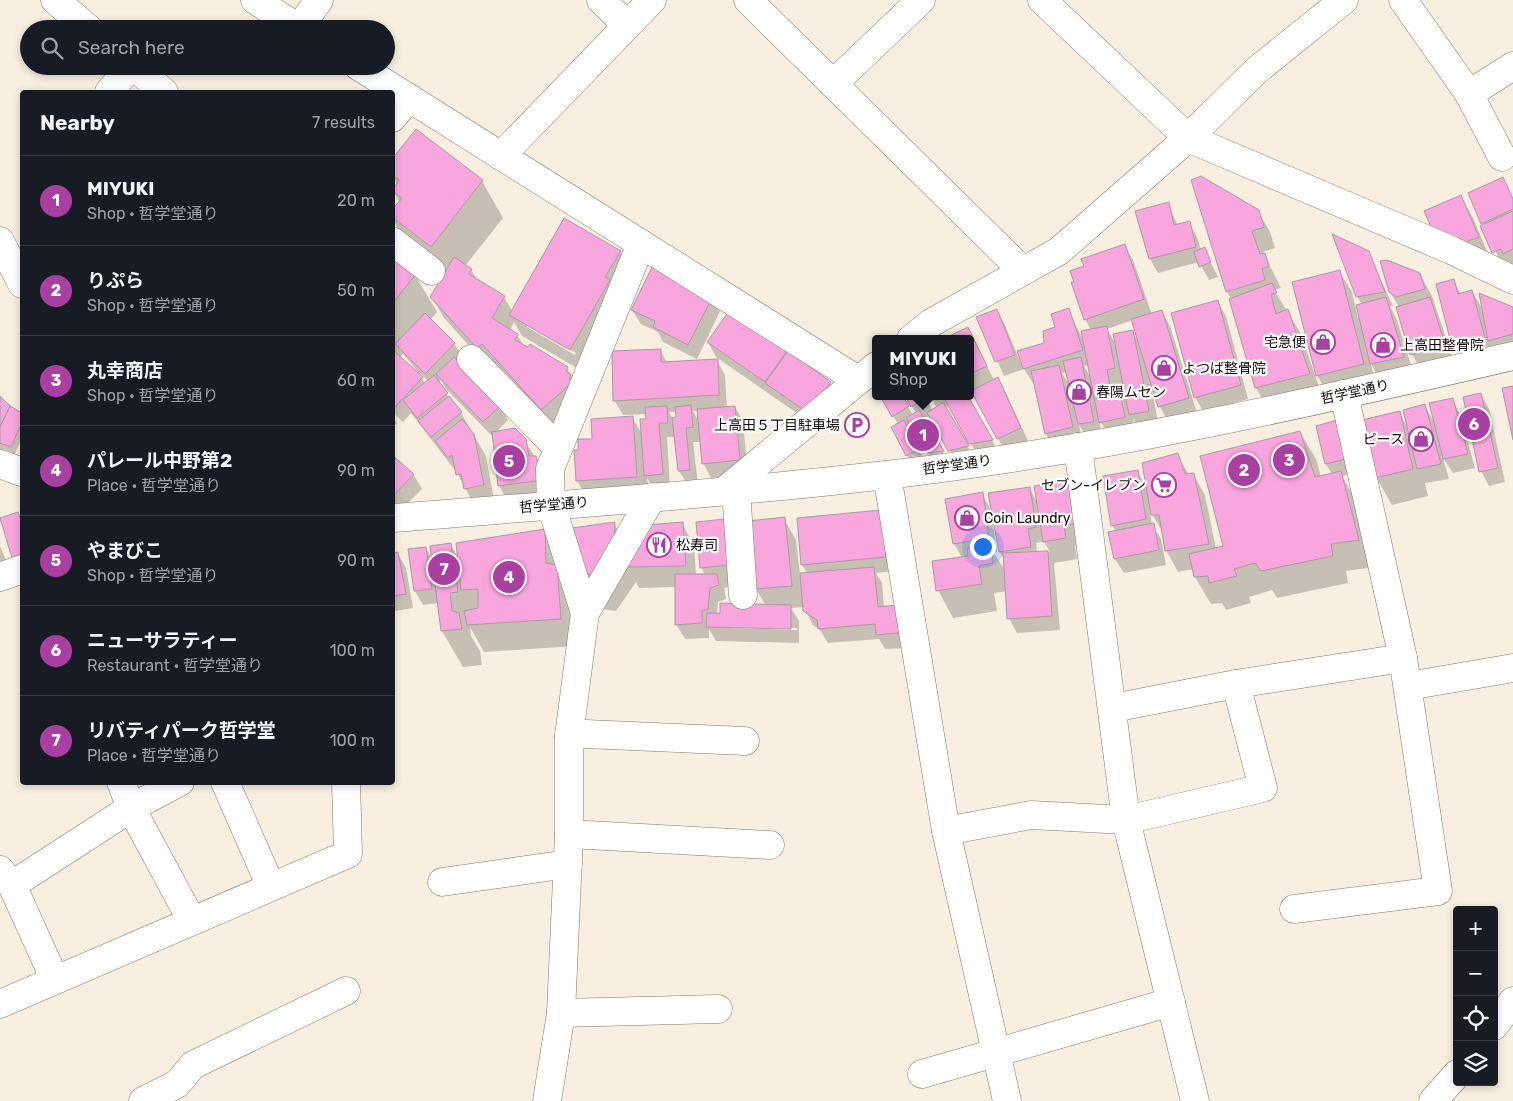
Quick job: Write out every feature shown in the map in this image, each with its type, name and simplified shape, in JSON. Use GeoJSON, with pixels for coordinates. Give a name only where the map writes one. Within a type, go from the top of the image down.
{"type":"FeatureCollection","features":[{"type":"Feature","properties":{"kind":"street"},"geometry":{"type":"LineString","coordinates":[[55,0],[78,20]]}},
{"type":"Feature","properties":{"kind":"street"},"geometry":{"type":"LineString","coordinates":[[255,0],[286,20]]}},
{"type":"Feature","properties":{"kind":"street"},"geometry":{"type":"LineString","coordinates":[[305,20],[320,0]]}},
{"type":"Feature","properties":{"kind":"street"},"geometry":{"type":"LineString","coordinates":[[600,0],[627,25]]}},
{"type":"Feature","properties":{"kind":"street"},"geometry":{"type":"LineString","coordinates":[[501,156],[652,0]]}},
{"type":"Feature","properties":{"kind":"street"},"geometry":{"type":"LineString","coordinates":[[748,0],[1023,271]]}},
{"type":"Feature","properties":{"kind":"street"},"geometry":{"type":"LineString","coordinates":[[833,84],[921,0]]}},
{"type":"Feature","properties":{"kind":"street"},"geometry":{"type":"LineString","coordinates":[[1042,0],[1188,138],[1451,250],[1513,280]]}},
{"type":"Feature","properties":{"kind":"street"},"geometry":{"type":"LineString","coordinates":[[916,335],[931,323],[1059,251],[1188,138],[1257,70],[1344,0]]}},
{"type":"Feature","properties":{"kind":"street"},"geometry":{"type":"LineString","coordinates":[[1403,0],[1468,94],[1502,157]]}},
{"type":"Feature","properties":{"kind":"street"},"geometry":{"type":"LineString","coordinates":[[1468,94],[1513,66]]}},
{"type":"Feature","properties":{"kind":"street"},"geometry":{"type":"LineString","coordinates":[[111,90],[124,75]]}},
{"type":"Feature","properties":{"kind":"street"},"geometry":{"type":"LineString","coordinates":[[143,75],[162,90]]}},
{"type":"Feature","properties":{"kind":"street"},"geometry":{"type":"LineString","coordinates":[[367,75],[383,90]]}},
{"type":"Feature","properties":{"kind":"street"},"geometry":{"type":"LineString","coordinates":[[401,108],[501,156],[641,244],[867,373],[730,490],[744,595]]}},
{"type":"Feature","properties":{"kind":"street"},"geometry":{"type":"LineString","coordinates":[[0,241],[20,280]]}},
{"type":"Feature","properties":{"kind":"street"},"geometry":{"type":"LineString","coordinates":[[395,243],[431,271]]}},
{"type":"Feature","properties":{"kind":"street"},"geometry":{"type":"LineString","coordinates":[[585,613],[551,505],[550,469],[641,244]]}},
{"type":"Feature","properties":{"kind":"street","name":"哲学堂通り"},"geometry":{"type":"LineString","coordinates":[[395,518],[652,497],[887,475],[1078,447],[1344,394],[1513,356]]}},
{"type":"Feature","properties":{"kind":"street"},"geometry":{"type":"LineString","coordinates":[[471,359],[558,448]]}},
{"type":"Feature","properties":{"kind":"street"},"geometry":{"type":"LineString","coordinates":[[1294,908],[1438,891],[1403,658],[1344,394]]}},
{"type":"Feature","properties":{"kind":"street"},"geometry":{"type":"LineString","coordinates":[[1078,447],[1126,820],[1195,1101]]}},
{"type":"Feature","properties":{"kind":"street"},"geometry":{"type":"LineString","coordinates":[[0,464],[20,471]]}},
{"type":"Feature","properties":{"kind":"street"},"geometry":{"type":"LineString","coordinates":[[887,475],[946,830],[1007,1101]]}},
{"type":"Feature","properties":{"kind":"street"},"geometry":{"type":"LineString","coordinates":[[546,1101],[561,1013],[570,834],[568,736],[585,613],[652,497]]}},
{"type":"Feature","properties":{"kind":"street"},"geometry":{"type":"LineString","coordinates":[[0,577],[20,570]]}},
{"type":"Feature","properties":{"kind":"street"},"geometry":{"type":"LineString","coordinates":[[1113,708],[1236,684],[1403,658]]}},
{"type":"Feature","properties":{"kind":"street"},"geometry":{"type":"LineString","coordinates":[[1408,686],[1513,668]]}},
{"type":"Feature","properties":{"kind":"street"},"geometry":{"type":"LineString","coordinates":[[946,830],[1031,815],[1126,820],[1263,788],[1236,684]]}},
{"type":"Feature","properties":{"kind":"street"},"geometry":{"type":"LineString","coordinates":[[568,736],[586,734],[745,742]]}},
{"type":"Feature","properties":{"kind":"street"},"geometry":{"type":"LineString","coordinates":[[122,785],[132,808],[192,921]]}},
{"type":"Feature","properties":{"kind":"street"},"geometry":{"type":"LineString","coordinates":[[55,980],[6,878],[174,785]]}},
{"type":"Feature","properties":{"kind":"street"},"geometry":{"type":"LineString","coordinates":[[225,785],[271,887]]}},
{"type":"Feature","properties":{"kind":"street"},"geometry":{"type":"LineString","coordinates":[[0,1004],[271,887],[322,867],[348,854],[346,785]]}},
{"type":"Feature","properties":{"kind":"street"},"geometry":{"type":"LineString","coordinates":[[570,834],[770,845]]}},
{"type":"Feature","properties":{"kind":"street"},"geometry":{"type":"LineString","coordinates":[[442,882],[568,864]]}},
{"type":"Feature","properties":{"kind":"street"},"geometry":{"type":"LineString","coordinates":[[143,1101],[177,1084],[193,1065],[346,991]]}},
{"type":"Feature","properties":{"kind":"street"},"geometry":{"type":"LineString","coordinates":[[1498,1021],[1513,1001]]}},
{"type":"Feature","properties":{"kind":"street"},"geometry":{"type":"LineString","coordinates":[[922,1074],[996,1051],[1171,1002]]}},
{"type":"Feature","properties":{"kind":"street"},"geometry":{"type":"LineString","coordinates":[[561,1013],[718,1009]]}},
{"type":"Feature","properties":{"kind":"street"},"geometry":{"type":"LineString","coordinates":[[1433,1101],[1453,1078]]}},
{"type":"Feature","properties":{"kind":"building"},"geometry":{"type":"Polygon","coordinates":[[[416,129],[483,180],[431,247],[395,219],[395,206],[402,198],[395,193],[395,186],[399,180],[395,177],[395,155],[416,129]]]}},
{"type":"Feature","properties":{"kind":"building"},"geometry":{"type":"Polygon","coordinates":[[[1201,176],[1259,210],[1264,227],[1252,231],[1260,254],[1265,253],[1269,266],[1262,269],[1265,280],[1226,292],[1191,180],[1201,176]]]}},
{"type":"Feature","properties":{"kind":"building"},"geometry":{"type":"Polygon","coordinates":[[[1503,177],[1513,199],[1513,209],[1481,224],[1468,193],[1503,177]]]}},
{"type":"Feature","properties":{"kind":"building"},"geometry":{"type":"Polygon","coordinates":[[[1461,195],[1479,237],[1466,242],[1431,227],[1424,211],[1461,195]]]}},
{"type":"Feature","properties":{"kind":"building"},"geometry":{"type":"Polygon","coordinates":[[[1169,202],[1174,225],[1190,221],[1196,247],[1149,259],[1135,211],[1169,202]]]}},
{"type":"Feature","properties":{"kind":"building"},"geometry":{"type":"Polygon","coordinates":[[[1513,211],[1513,249],[1503,254],[1501,249],[1492,253],[1480,226],[1513,211]]]}},
{"type":"Feature","properties":{"kind":"building"},"geometry":{"type":"Polygon","coordinates":[[[564,218],[621,251],[605,277],[610,280],[570,350],[509,315],[564,218]]]}},
{"type":"Feature","properties":{"kind":"building"},"geometry":{"type":"Polygon","coordinates":[[[1332,234],[1369,251],[1385,292],[1356,297],[1332,234]]]}},
{"type":"Feature","properties":{"kind":"building"},"geometry":{"type":"Polygon","coordinates":[[[1125,244],[1144,299],[1084,320],[1071,282],[1074,282],[1070,271],[1084,266],[1081,259],[1125,244]]]}},
{"type":"Feature","properties":{"kind":"building"},"geometry":{"type":"Polygon","coordinates":[[[1205,247],[1211,262],[1199,267],[1194,252],[1205,247]]]}},
{"type":"Feature","properties":{"kind":"building"},"geometry":{"type":"Polygon","coordinates":[[[395,257],[416,274],[395,300],[395,257]]]}},
{"type":"Feature","properties":{"kind":"building"},"geometry":{"type":"Polygon","coordinates":[[[454,257],[472,269],[469,274],[505,296],[492,318],[518,334],[515,340],[528,347],[530,344],[568,367],[566,371],[571,375],[569,379],[573,382],[541,410],[482,344],[477,348],[430,297],[454,257]]]}},
{"type":"Feature","properties":{"kind":"building"},"geometry":{"type":"Polygon","coordinates":[[[1387,260],[1420,273],[1425,289],[1396,297],[1389,292],[1380,261],[1387,260]]]}},
{"type":"Feature","properties":{"kind":"building"},"geometry":{"type":"Polygon","coordinates":[[[655,261],[713,296],[688,345],[653,327],[655,321],[631,310],[655,261]]]}},
{"type":"Feature","properties":{"kind":"building"},"geometry":{"type":"Polygon","coordinates":[[[1340,270],[1364,364],[1316,376],[1292,282],[1340,270]]]}},
{"type":"Feature","properties":{"kind":"building"},"geometry":{"type":"Polygon","coordinates":[[[1454,279],[1458,294],[1472,290],[1485,338],[1452,347],[1436,284],[1454,279]]]}},
{"type":"Feature","properties":{"kind":"building"},"geometry":{"type":"Polygon","coordinates":[[[1272,283],[1277,293],[1271,294],[1276,314],[1288,309],[1310,374],[1255,388],[1229,299],[1272,283]]]}},
{"type":"Feature","properties":{"kind":"building"},"geometry":{"type":"Polygon","coordinates":[[[1479,293],[1513,307],[1513,334],[1488,341],[1479,293]]]}},
{"type":"Feature","properties":{"kind":"building"},"geometry":{"type":"Polygon","coordinates":[[[1386,297],[1404,357],[1370,364],[1356,305],[1386,297]]]}},
{"type":"Feature","properties":{"kind":"building"},"geometry":{"type":"Polygon","coordinates":[[[1430,297],[1445,344],[1410,355],[1396,307],[1430,297]]]}},
{"type":"Feature","properties":{"kind":"building"},"geometry":{"type":"Polygon","coordinates":[[[1218,300],[1241,385],[1194,398],[1171,313],[1218,300]]]}},
{"type":"Feature","properties":{"kind":"building"},"geometry":{"type":"Polygon","coordinates":[[[1069,308],[1083,350],[1023,369],[1017,351],[1044,343],[1043,331],[1055,327],[1051,314],[1069,308]]]}},
{"type":"Feature","properties":{"kind":"building"},"geometry":{"type":"Polygon","coordinates":[[[997,309],[1015,355],[995,362],[976,317],[997,309]]]}},
{"type":"Feature","properties":{"kind":"building"},"geometry":{"type":"Polygon","coordinates":[[[1162,310],[1189,398],[1158,407],[1131,319],[1162,310]]]}},
{"type":"Feature","properties":{"kind":"building"},"geometry":{"type":"Polygon","coordinates":[[[729,311],[787,351],[765,382],[707,342],[729,311]]]}},
{"type":"Feature","properties":{"kind":"building"},"geometry":{"type":"Polygon","coordinates":[[[425,313],[455,343],[425,374],[395,344],[425,313]]]}},
{"type":"Feature","properties":{"kind":"building"},"geometry":{"type":"Polygon","coordinates":[[[1107,326],[1115,368],[1107,370],[1110,386],[1118,385],[1125,417],[1099,423],[1081,331],[1107,326]]]}},
{"type":"Feature","properties":{"kind":"building"},"geometry":{"type":"Polygon","coordinates":[[[968,327],[972,335],[951,335],[968,327]]]}},
{"type":"Feature","properties":{"kind":"building"},"geometry":{"type":"Polygon","coordinates":[[[1133,330],[1149,411],[1129,415],[1113,334],[1133,330]]]}},
{"type":"Feature","properties":{"kind":"building"},"geometry":{"type":"Polygon","coordinates":[[[974,339],[987,366],[974,372],[974,339]]]}},
{"type":"Feature","properties":{"kind":"building"},"geometry":{"type":"Polygon","coordinates":[[[661,349],[661,362],[718,359],[719,395],[613,401],[612,351],[661,349]]]}},
{"type":"Feature","properties":{"kind":"building"},"geometry":{"type":"Polygon","coordinates":[[[788,351],[831,382],[808,413],[765,383],[788,351]]]}},
{"type":"Feature","properties":{"kind":"building"},"geometry":{"type":"Polygon","coordinates":[[[395,352],[423,377],[395,407],[395,352]]]}},
{"type":"Feature","properties":{"kind":"building"},"geometry":{"type":"Polygon","coordinates":[[[454,357],[501,405],[483,422],[436,374],[454,357]]]}},
{"type":"Feature","properties":{"kind":"building"},"geometry":{"type":"Polygon","coordinates":[[[1081,357],[1094,422],[1078,424],[1063,361],[1081,357]]]}},
{"type":"Feature","properties":{"kind":"building"},"geometry":{"type":"Polygon","coordinates":[[[1059,365],[1073,427],[1045,434],[1031,371],[1059,365]]]}},
{"type":"Feature","properties":{"kind":"building"},"geometry":{"type":"Polygon","coordinates":[[[434,375],[448,393],[417,418],[403,400],[434,375]]]}},
{"type":"Feature","properties":{"kind":"building"},"geometry":{"type":"Polygon","coordinates":[[[998,377],[1021,428],[997,439],[974,397],[974,389],[998,377]]]}},
{"type":"Feature","properties":{"kind":"building"},"geometry":{"type":"Polygon","coordinates":[[[1513,386],[1513,440],[1502,388],[1513,386]]]}},
{"type":"Feature","properties":{"kind":"building"},"geometry":{"type":"Polygon","coordinates":[[[1481,393],[1498,468],[1479,472],[1463,397],[1481,393]]]}},
{"type":"Feature","properties":{"kind":"building"},"geometry":{"type":"Polygon","coordinates":[[[0,396],[10,406],[0,427],[0,396]]]}},
{"type":"Feature","properties":{"kind":"building"},"geometry":{"type":"Polygon","coordinates":[[[449,396],[462,412],[431,437],[418,421],[449,396]]]}},
{"type":"Feature","properties":{"kind":"building"},"geometry":{"type":"Polygon","coordinates":[[[1453,398],[1468,454],[1443,459],[1429,403],[1453,398]]]}},
{"type":"Feature","properties":{"kind":"building"},"geometry":{"type":"Polygon","coordinates":[[[882,400],[905,400],[909,406],[892,417],[882,400]]]}},
{"type":"Feature","properties":{"kind":"building"},"geometry":{"type":"Polygon","coordinates":[[[907,400],[922,400],[911,407],[907,400]]]}},
{"type":"Feature","properties":{"kind":"building"},"geometry":{"type":"Polygon","coordinates":[[[945,400],[970,400],[993,440],[969,444],[945,400]]]}},
{"type":"Feature","properties":{"kind":"building"},"geometry":{"type":"Polygon","coordinates":[[[943,402],[969,446],[948,451],[927,413],[943,402]]]}},
{"type":"Feature","properties":{"kind":"building"},"geometry":{"type":"Polygon","coordinates":[[[1425,404],[1441,464],[1417,469],[1403,410],[1425,404]]]}},
{"type":"Feature","properties":{"kind":"building"},"geometry":{"type":"Polygon","coordinates":[[[691,405],[693,427],[686,428],[690,470],[678,471],[672,418],[676,417],[675,407],[691,405]]]}},
{"type":"Feature","properties":{"kind":"building"},"geometry":{"type":"Polygon","coordinates":[[[10,406],[20,412],[20,427],[11,447],[0,443],[0,427],[10,406]]]}},
{"type":"Feature","properties":{"kind":"building"},"geometry":{"type":"Polygon","coordinates":[[[667,406],[668,423],[659,423],[663,474],[644,476],[640,419],[646,419],[645,407],[667,406]]]}},
{"type":"Feature","properties":{"kind":"building"},"geometry":{"type":"Polygon","coordinates":[[[735,406],[740,460],[702,464],[697,409],[735,406]]]}},
{"type":"Feature","properties":{"kind":"building"},"geometry":{"type":"Polygon","coordinates":[[[919,410],[944,451],[927,453],[906,418],[919,410]]]}},
{"type":"Feature","properties":{"kind":"building"},"geometry":{"type":"Polygon","coordinates":[[[1400,411],[1413,469],[1375,478],[1362,420],[1400,411]]]}},
{"type":"Feature","properties":{"kind":"building"},"geometry":{"type":"Polygon","coordinates":[[[633,416],[637,477],[576,481],[574,450],[578,450],[578,439],[592,439],[591,419],[633,416]]]}},
{"type":"Feature","properties":{"kind":"building"},"geometry":{"type":"Polygon","coordinates":[[[462,419],[474,434],[484,485],[464,489],[461,474],[456,475],[452,455],[448,458],[435,441],[462,419]]]}},
{"type":"Feature","properties":{"kind":"building"},"geometry":{"type":"Polygon","coordinates":[[[904,420],[919,449],[906,456],[891,427],[904,420]]]}},
{"type":"Feature","properties":{"kind":"building"},"geometry":{"type":"Polygon","coordinates":[[[1337,420],[1346,459],[1325,464],[1316,426],[1337,420]]]}},
{"type":"Feature","properties":{"kind":"building"},"geometry":{"type":"Polygon","coordinates":[[[515,428],[526,439],[529,456],[536,456],[542,480],[498,486],[492,432],[515,428]]]}},
{"type":"Feature","properties":{"kind":"building"},"geometry":{"type":"Polygon","coordinates":[[[1300,431],[1315,477],[1341,471],[1359,540],[1331,544],[1333,556],[1261,571],[1255,563],[1234,569],[1237,576],[1209,583],[1208,576],[1194,577],[1189,554],[1223,546],[1200,456],[1300,431]]]}},
{"type":"Feature","properties":{"kind":"building"},"geometry":{"type":"Polygon","coordinates":[[[1178,453],[1185,474],[1194,473],[1209,544],[1165,551],[1159,515],[1151,515],[1142,463],[1178,453]]]}},
{"type":"Feature","properties":{"kind":"building"},"geometry":{"type":"Polygon","coordinates":[[[395,458],[414,474],[395,494],[395,458]]]}},
{"type":"Feature","properties":{"kind":"building"},"geometry":{"type":"Polygon","coordinates":[[[1138,470],[1146,519],[1111,526],[1103,476],[1138,470]]]}},
{"type":"Feature","properties":{"kind":"building"},"geometry":{"type":"Polygon","coordinates":[[[1071,480],[1078,523],[1064,525],[1066,538],[1043,542],[1034,486],[1071,480]]]}},
{"type":"Feature","properties":{"kind":"building"},"geometry":{"type":"Polygon","coordinates":[[[1030,487],[1036,527],[1028,529],[1031,547],[999,552],[988,493],[1030,487]]]}},
{"type":"Feature","properties":{"kind":"building"},"geometry":{"type":"Polygon","coordinates":[[[983,492],[989,538],[953,544],[945,499],[983,492]]]}},
{"type":"Feature","properties":{"kind":"building"},"geometry":{"type":"Polygon","coordinates":[[[881,510],[886,557],[801,565],[797,518],[881,510]]]}},
{"type":"Feature","properties":{"kind":"building"},"geometry":{"type":"Polygon","coordinates":[[[18,512],[20,518],[20,555],[12,558],[0,518],[18,512]]]}},
{"type":"Feature","properties":{"kind":"building"},"geometry":{"type":"Polygon","coordinates":[[[785,517],[792,586],[755,589],[748,521],[785,517]]]}},
{"type":"Feature","properties":{"kind":"building"},"geometry":{"type":"Polygon","coordinates":[[[725,519],[729,565],[700,568],[696,522],[725,519]]]}},
{"type":"Feature","properties":{"kind":"building"},"geometry":{"type":"Polygon","coordinates":[[[615,522],[614,546],[595,575],[580,573],[572,528],[615,522]]]}},
{"type":"Feature","properties":{"kind":"building"},"geometry":{"type":"Polygon","coordinates":[[[683,522],[686,566],[626,567],[647,525],[683,522]]]}},
{"type":"Feature","properties":{"kind":"building"},"geometry":{"type":"Polygon","coordinates":[[[1154,523],[1159,550],[1114,559],[1108,532],[1154,523]]]}},
{"type":"Feature","properties":{"kind":"building"},"geometry":{"type":"Polygon","coordinates":[[[545,529],[546,563],[557,565],[561,619],[467,625],[464,611],[478,608],[478,589],[461,590],[456,543],[545,529]]]}},
{"type":"Feature","properties":{"kind":"building"},"geometry":{"type":"Polygon","coordinates":[[[451,543],[458,592],[450,593],[452,611],[459,613],[462,629],[441,631],[430,546],[451,543]]]}},
{"type":"Feature","properties":{"kind":"building"},"geometry":{"type":"Polygon","coordinates":[[[991,544],[993,563],[979,566],[982,584],[936,591],[932,561],[968,556],[967,548],[991,544]]]}},
{"type":"Feature","properties":{"kind":"building"},"geometry":{"type":"Polygon","coordinates":[[[426,547],[432,589],[414,591],[408,549],[426,547]]]}},
{"type":"Feature","properties":{"kind":"building"},"geometry":{"type":"Polygon","coordinates":[[[1048,551],[1052,616],[1007,619],[1003,553],[1048,551]]]}},
{"type":"Feature","properties":{"kind":"building"},"geometry":{"type":"Polygon","coordinates":[[[395,552],[398,552],[406,594],[395,596],[395,552]]]}},
{"type":"Feature","properties":{"kind":"building"},"geometry":{"type":"Polygon","coordinates":[[[874,567],[878,607],[897,605],[899,633],[876,635],[875,624],[818,629],[817,620],[803,611],[800,573],[874,567]]]}},
{"type":"Feature","properties":{"kind":"building"},"geometry":{"type":"Polygon","coordinates":[[[675,574],[717,574],[719,585],[710,588],[708,609],[702,611],[702,623],[675,625],[675,574]]]}},
{"type":"Feature","properties":{"kind":"building"},"geometry":{"type":"Polygon","coordinates":[[[720,603],[791,605],[791,629],[706,627],[707,613],[720,613],[720,603]]]}},
{"type":"Feature","properties":{"kind":"place","name":"宅急便"},"geometry":{"type":"Point","coordinates":[1323,342]}},
{"type":"Feature","properties":{"kind":"place","name":"上高田整骨院"},"geometry":{"type":"Point","coordinates":[1383,345]}},
{"type":"Feature","properties":{"kind":"place","name":"よつば整骨院"},"geometry":{"type":"Point","coordinates":[1164,368]}},
{"type":"Feature","properties":{"kind":"place","name":"春陽ムセン"},"geometry":{"type":"Point","coordinates":[1079,392]}},
{"type":"Feature","properties":{"kind":"place","name":"ニューサラティー"},"geometry":{"type":"Point","coordinates":[1474,424]}},
{"type":"Feature","properties":{"kind":"place","name":"上高田５丁目駐車場"},"geometry":{"type":"Point","coordinates":[857,425]}},
{"type":"Feature","properties":{"kind":"place","name":"MIYUKI"},"geometry":{"type":"Point","coordinates":[923,435]}},
{"type":"Feature","properties":{"kind":"place","name":"ピース"},"geometry":{"type":"Point","coordinates":[1421,439]}},
{"type":"Feature","properties":{"kind":"place","name":"丸幸商店"},"geometry":{"type":"Point","coordinates":[1289,460]}},
{"type":"Feature","properties":{"kind":"place","name":"やまびこ"},"geometry":{"type":"Point","coordinates":[509,461]}},
{"type":"Feature","properties":{"kind":"place","name":"りぷら"},"geometry":{"type":"Point","coordinates":[1244,470]}},
{"type":"Feature","properties":{"kind":"place","name":"セブン-イレブン"},"geometry":{"type":"Point","coordinates":[1164,485]}},
{"type":"Feature","properties":{"kind":"place","name":"Coin Laundry"},"geometry":{"type":"Point","coordinates":[967,518]}},
{"type":"Feature","properties":{"kind":"place","name":"松寿司"},"geometry":{"type":"Point","coordinates":[659,545]}},
{"type":"Feature","properties":{"kind":"place","name":"リバティパーク哲学堂"},"geometry":{"type":"Point","coordinates":[444,569]}},
{"type":"Feature","properties":{"kind":"place","name":"パレール中野第2"},"geometry":{"type":"Point","coordinates":[509,577]}}]}
